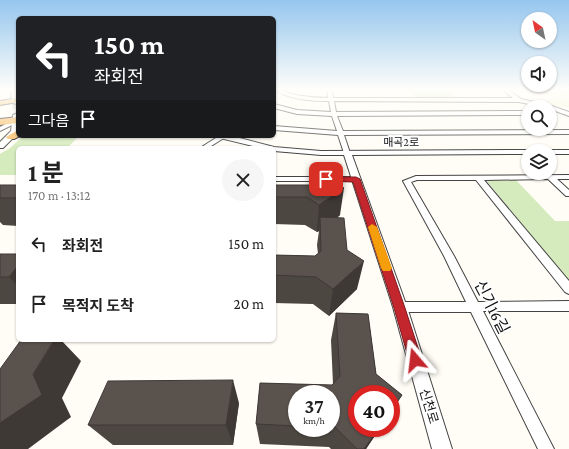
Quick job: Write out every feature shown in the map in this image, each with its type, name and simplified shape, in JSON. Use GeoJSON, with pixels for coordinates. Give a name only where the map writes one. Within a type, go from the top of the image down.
{"type":"FeatureCollection","features":[{"type":"Feature","properties":{"kind":"highway"},"geometry":{"type":"LineString","coordinates":[[0,122],[16,110]]}},
{"type":"Feature","properties":{"kind":"street"},"geometry":{"type":"LineString","coordinates":[[0,129],[16,110]]}},
{"type":"Feature","properties":{"kind":"street"},"geometry":{"type":"LineString","coordinates":[[289,110],[297,112],[334,114],[521,113]]}},
{"type":"Feature","properties":{"kind":"street","name":"신천로"},"geometry":{"type":"LineString","coordinates":[[333,110],[400,308],[442,449]]}},
{"type":"Feature","properties":{"kind":"street"},"geometry":{"type":"LineString","coordinates":[[557,112],[568,112]]}},
{"type":"Feature","properties":{"kind":"street"},"geometry":{"type":"LineString","coordinates":[[0,146],[14,135],[16,120]]}},
{"type":"Feature","properties":{"kind":"street"},"geometry":{"type":"LineString","coordinates":[[276,128],[340,134],[569,132]]}},
{"type":"Feature","properties":{"kind":"street"},"geometry":{"type":"LineString","coordinates":[[206,146],[220,138]]}},
{"type":"Feature","properties":{"kind":"street"},"geometry":{"type":"LineString","coordinates":[[232,138],[263,146]]}},
{"type":"Feature","properties":{"kind":"street","name":"매곡2로"},"geometry":{"type":"LineString","coordinates":[[276,149],[314,153],[521,152]]}},
{"type":"Feature","properties":{"kind":"street"},"geometry":{"type":"LineString","coordinates":[[557,152],[569,152]]}},
{"type":"Feature","properties":{"kind":"street"},"geometry":{"type":"LineString","coordinates":[[478,178],[521,177]]}},
{"type":"Feature","properties":{"kind":"street"},"geometry":{"type":"LineString","coordinates":[[557,177],[569,177]]}},
{"type":"Feature","properties":{"kind":"street","name":"신기16길"},"geometry":{"type":"LineString","coordinates":[[478,178],[416,178],[408,181],[449,256],[546,449]]}},
{"type":"Feature","properties":{"kind":"street"},"geometry":{"type":"LineString","coordinates":[[478,178],[569,289]]}},
{"type":"Feature","properties":{"kind":"street"},"geometry":{"type":"LineString","coordinates":[[276,179],[356,179]]}},
{"type":"Feature","properties":{"kind":"street"},"geometry":{"type":"LineString","coordinates":[[553,180],[569,194]]}},
{"type":"Feature","properties":{"kind":"street"},"geometry":{"type":"LineString","coordinates":[[400,308],[569,306]]}},
{"type":"Feature","properties":{"kind":"green space"},"geometry":{"type":"Polygon","coordinates":[[[21,138],[77,138],[69,146],[16,146],[16,175],[0,175],[0,154],[10,148],[21,138]]]}},
{"type":"Feature","properties":{"kind":"green space"},"geometry":{"type":"Polygon","coordinates":[[[516,180],[555,221],[569,221],[569,282],[487,181],[516,180]]]}},
{"type":"Feature","properties":{"kind":"building"},"geometry":{"type":"Polygon","coordinates":[[[330,169],[331,182],[344,188],[319,205],[307,197],[276,197],[276,185],[311,185],[311,170],[330,169]]]}},
{"type":"Feature","properties":{"kind":"building"},"geometry":{"type":"Polygon","coordinates":[[[0,185],[16,185],[16,198],[0,198],[0,185]]]}},
{"type":"Feature","properties":{"kind":"building"},"geometry":{"type":"Polygon","coordinates":[[[320,217],[344,218],[347,250],[364,261],[333,289],[316,277],[276,275],[276,255],[315,256],[321,251],[320,217]]]}},
{"type":"Feature","properties":{"kind":"building"},"geometry":{"type":"Polygon","coordinates":[[[0,254],[16,254],[16,268],[9,277],[0,277],[0,254]]]}},
{"type":"Feature","properties":{"kind":"building"},"geometry":{"type":"Polygon","coordinates":[[[336,313],[368,314],[376,374],[390,385],[348,385],[348,437],[373,437],[364,449],[357,449],[340,432],[340,385],[332,385],[340,376],[336,313]]]}},
{"type":"Feature","properties":{"kind":"building"},"geometry":{"type":"Polygon","coordinates":[[[20,342],[53,342],[33,374],[42,395],[0,423],[0,369],[20,342]]]}},
{"type":"Feature","properties":{"kind":"building"},"geometry":{"type":"Polygon","coordinates":[[[233,380],[226,425],[88,425],[108,381],[233,380]]]}},
{"type":"Feature","properties":{"kind":"building"},"geometry":{"type":"Polygon","coordinates":[[[260,383],[332,385],[288,385],[288,426],[256,424],[260,383]]]}},
{"type":"Feature","properties":{"kind":"tunnel"},"geometry":{"type":"LineString","coordinates":[[16,110],[16,115]]}},
{"type":"Feature","properties":{"kind":"slow traffic"},"geometry":{"type":"LineString","coordinates":[[372,227],[386,268]]}},
{"type":"Feature","properties":{"kind":"route"},"geometry":{"type":"LineString","coordinates":[[326,179],[356,179],[400,308],[415,360]]}}]}
